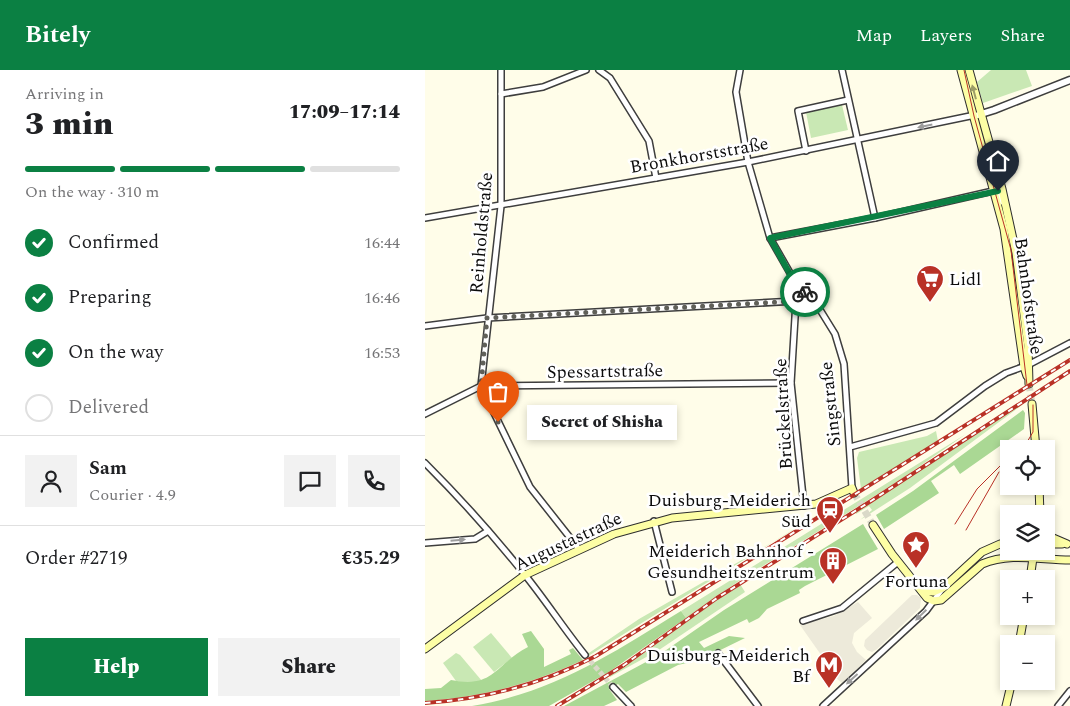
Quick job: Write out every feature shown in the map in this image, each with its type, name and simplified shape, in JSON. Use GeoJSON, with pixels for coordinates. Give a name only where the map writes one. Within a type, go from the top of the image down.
{"type":"FeatureCollection","features":[{"type":"Feature","properties":{"kind":"main road","name":"Bahnhofstraße"},"geometry":{"type":"LineString","coordinates":[[961,70],[1007,211],[1016,253],[1026,366]]}},
{"type":"Feature","properties":{"kind":"main road","name":"Bahnhofstraße"},"geometry":{"type":"LineString","coordinates":[[969,70],[976,115],[1009,252],[1029,383]]}},
{"type":"Feature","properties":{"kind":"main road"},"geometry":{"type":"LineString","coordinates":[[1031,404],[1035,440]]}},
{"type":"Feature","properties":{"kind":"main road","name":"Augustastraße"},"geometry":{"type":"LineString","coordinates":[[425,648],[525,574],[620,532],[654,522],[691,515],[804,506],[823,502],[853,490]]}},
{"type":"Feature","properties":{"kind":"main road"},"geometry":{"type":"LineString","coordinates":[[873,525],[898,562],[927,598],[934,601],[947,596],[978,567],[990,560],[1000,558]]}},
{"type":"Feature","properties":{"kind":"main road"},"geometry":{"type":"LineString","coordinates":[[1055,539],[1068,544]]}},
{"type":"Feature","properties":{"kind":"main road"},"geometry":{"type":"LineString","coordinates":[[923,591],[933,592],[943,588],[978,556],[1000,544]]}},
{"type":"Feature","properties":{"kind":"main road"},"geometry":{"type":"LineString","coordinates":[[1055,544],[1068,544]]}},
{"type":"Feature","properties":{"kind":"main road"},"geometry":{"type":"LineString","coordinates":[[1055,558],[1070,560]]}},
{"type":"Feature","properties":{"kind":"main road"},"geometry":{"type":"LineString","coordinates":[[1006,706],[1010,690]]}},
{"type":"Feature","properties":{"kind":"street","name":"Reinholdstraße"},"geometry":{"type":"LineString","coordinates":[[481,386],[487,318],[501,206],[501,70]]}},
{"type":"Feature","properties":{"kind":"street"},"geometry":{"type":"LineString","coordinates":[[501,94],[526,92],[543,88],[586,70]]}},
{"type":"Feature","properties":{"kind":"street"},"geometry":{"type":"LineString","coordinates":[[599,70],[611,78],[649,141],[657,178]]}},
{"type":"Feature","properties":{"kind":"street"},"geometry":{"type":"LineString","coordinates":[[425,326],[487,318],[796,301],[805,292],[790,274],[770,238],[748,162],[736,92],[740,70]]}},
{"type":"Feature","properties":{"kind":"street"},"geometry":{"type":"LineString","coordinates":[[842,70],[856,140],[875,218]]}},
{"type":"Feature","properties":{"kind":"street","name":"Bronkhorststraße"},"geometry":{"type":"LineString","coordinates":[[425,218],[748,162],[976,115],[1070,80]]}},
{"type":"Feature","properties":{"kind":"street"},"geometry":{"type":"LineString","coordinates":[[806,151],[798,111],[848,100]]}},
{"type":"Feature","properties":{"kind":"street"},"geometry":{"type":"LineString","coordinates":[[770,238],[875,218],[995,191]]}},
{"type":"Feature","properties":{"kind":"street","name":"Bahnhofstraße"},"geometry":{"type":"LineString","coordinates":[[995,191],[1007,211]]}},
{"type":"Feature","properties":{"kind":"street","name":"Singstraße"},"geometry":{"type":"LineString","coordinates":[[805,292],[814,300],[835,334],[844,364],[853,490]]}},
{"type":"Feature","properties":{"kind":"street","name":"Brückelstraße"},"geometry":{"type":"LineString","coordinates":[[796,301],[791,383],[804,506]]}},
{"type":"Feature","properties":{"kind":"street"},"geometry":{"type":"LineString","coordinates":[[850,447],[928,427],[1006,373],[1026,366],[1070,343]]}},
{"type":"Feature","properties":{"kind":"street","name":"Spessartstraße"},"geometry":{"type":"LineString","coordinates":[[425,414],[481,386],[791,383]]}},
{"type":"Feature","properties":{"kind":"street"},"geometry":{"type":"LineString","coordinates":[[481,386],[530,486],[579,549]]}},
{"type":"Feature","properties":{"kind":"street"},"geometry":{"type":"LineString","coordinates":[[425,463],[525,574],[554,616],[585,655]]}},
{"type":"Feature","properties":{"kind":"street"},"geometry":{"type":"LineString","coordinates":[[654,522],[672,592]]}},
{"type":"Feature","properties":{"kind":"street"},"geometry":{"type":"LineString","coordinates":[[425,544],[475,539],[488,531]]}},
{"type":"Feature","properties":{"kind":"street"},"geometry":{"type":"LineString","coordinates":[[803,621],[842,608],[898,562]]}},
{"type":"Feature","properties":{"kind":"street"},"geometry":{"type":"LineString","coordinates":[[826,705],[934,601],[943,588]]}},
{"type":"Feature","properties":{"kind":"street"},"geometry":{"type":"LineString","coordinates":[[718,653],[758,706]]}},
{"type":"Feature","properties":{"kind":"street"},"geometry":{"type":"LineString","coordinates":[[613,687],[631,706]]}},
{"type":"Feature","properties":{"kind":"street"},"geometry":{"type":"LineString","coordinates":[[1058,706],[1070,690]]}},
{"type":"Feature","properties":{"kind":"green space"},"geometry":{"type":"Polygon","coordinates":[[[991,70],[1026,70],[1032,86],[983,103],[977,82],[991,70]]]}},
{"type":"Feature","properties":{"kind":"green space"},"geometry":{"type":"Polygon","coordinates":[[[842,105],[848,130],[811,138],[806,112],[842,105]]]}},
{"type":"Feature","properties":{"kind":"green space"},"geometry":{"type":"Polygon","coordinates":[[[1022,402],[1022,405],[910,488],[860,520],[872,510],[869,506],[856,514],[855,512],[1022,402]]]}},
{"type":"Feature","properties":{"kind":"green space"},"geometry":{"type":"Polygon","coordinates":[[[1023,410],[1025,413],[1024,429],[1008,440],[1000,440],[1000,446],[960,474],[954,465],[931,481],[939,493],[884,529],[876,515],[913,491],[1023,410]]]}},
{"type":"Feature","properties":{"kind":"green space"},"geometry":{"type":"Polygon","coordinates":[[[936,431],[938,441],[861,489],[857,458],[859,452],[927,436],[936,431]]]}},
{"type":"Feature","properties":{"kind":"green space"},"geometry":{"type":"Polygon","coordinates":[[[966,434],[900,480],[739,581],[686,618],[681,611],[966,434]]]}},
{"type":"Feature","properties":{"kind":"green space"},"geometry":{"type":"Polygon","coordinates":[[[863,524],[878,549],[805,586],[799,590],[800,593],[767,609],[759,618],[749,623],[747,619],[699,642],[704,648],[729,636],[745,638],[700,660],[678,665],[626,692],[618,684],[609,689],[617,700],[604,706],[564,706],[659,655],[724,610],[863,524]]]}},
{"type":"Feature","properties":{"kind":"green space"},"geometry":{"type":"Polygon","coordinates":[[[773,542],[585,658],[583,657],[639,619],[773,542]]]}},
{"type":"Feature","properties":{"kind":"green space"},"geometry":{"type":"Polygon","coordinates":[[[740,584],[745,592],[659,650],[610,677],[609,675],[740,584]]]}},
{"type":"Feature","properties":{"kind":"green space"},"geometry":{"type":"Polygon","coordinates":[[[681,611],[686,618],[609,672],[549,706],[472,706],[502,700],[556,681],[606,656],[681,611]]]}},
{"type":"Feature","properties":{"kind":"green space"},"geometry":{"type":"Polygon","coordinates":[[[531,631],[544,649],[544,667],[571,654],[569,650],[573,648],[583,660],[545,676],[506,688],[486,693],[425,701],[425,689],[441,688],[451,680],[477,681],[494,673],[528,647],[522,634],[531,631]]]}},
{"type":"Feature","properties":{"kind":"green space"},"geometry":{"type":"Polygon","coordinates":[[[491,633],[512,658],[494,672],[473,647],[491,633]]]}},
{"type":"Feature","properties":{"kind":"green space"},"geometry":{"type":"Polygon","coordinates":[[[456,653],[460,655],[482,681],[467,684],[456,681],[443,663],[456,653]]]}},
{"type":"Feature","properties":{"kind":"shaded area"},"geometry":{"type":"Polygon","coordinates":[[[912,595],[917,595],[921,598],[920,608],[877,649],[872,652],[867,650],[864,646],[865,640],[912,595]]]}},
{"type":"Feature","properties":{"kind":"shaded area"},"geometry":{"type":"Polygon","coordinates":[[[858,602],[872,618],[854,633],[852,643],[857,652],[866,660],[842,683],[830,673],[831,669],[800,625],[834,616],[858,602]]]}},
{"type":"Feature","properties":{"kind":"tunnel"},"geometry":{"type":"LineString","coordinates":[[1029,384],[1032,404]]}},
{"type":"Feature","properties":{"kind":"tunnel"},"geometry":{"type":"LineString","coordinates":[[854,493],[873,525]]}},
{"type":"Feature","properties":{"kind":"tunnel"},"geometry":{"type":"LineString","coordinates":[[585,655],[613,687]]}},
{"type":"Feature","properties":{"kind":"tram line"},"geometry":{"type":"LineString","coordinates":[[964,70],[974,116],[1011,250],[1027,385]]}},
{"type":"Feature","properties":{"kind":"tram line"},"geometry":{"type":"LineString","coordinates":[[1028,440],[1033,432],[1033,405]]}},
{"type":"Feature","properties":{"kind":"tram line"},"geometry":{"type":"LineString","coordinates":[[955,524],[977,489],[1000,466]]}},
{"type":"Feature","properties":{"kind":"tram line"},"geometry":{"type":"LineString","coordinates":[[966,530],[999,472]]}},
{"type":"Feature","properties":{"kind":"railway"},"geometry":{"type":"LineString","coordinates":[[425,703],[492,694],[555,675],[596,656],[1070,360]]}},
{"type":"Feature","properties":{"kind":"railway"},"geometry":{"type":"LineString","coordinates":[[557,706],[624,665],[717,598],[871,501],[1070,371]]}},
{"type":"Feature","properties":{"kind":"way so far"},"geometry":{"type":"LineString","coordinates":[[498,422],[481,386],[487,318],[796,301],[805,292]]}},
{"type":"Feature","properties":{"kind":"place","name":"Lidl"},"geometry":{"type":"Point","coordinates":[930,303]}},
{"type":"Feature","properties":{"kind":"place","name":"Secret of Shisha"},"geometry":{"type":"Point","coordinates":[498,422]}},
{"type":"Feature","properties":{"kind":"place","name":"Duisburg-Meiderich Süd"},"geometry":{"type":"Point","coordinates":[830,534]}},
{"type":"Feature","properties":{"kind":"place","name":"Fortuna"},"geometry":{"type":"Point","coordinates":[916,569]}},
{"type":"Feature","properties":{"kind":"place","name":"Meiderich Bahnhof - Gesundheitszentrum"},"geometry":{"type":"Point","coordinates":[833,585]}},
{"type":"Feature","properties":{"kind":"place","name":"Duisburg-Meiderich Bf"},"geometry":{"type":"Point","coordinates":[829,689]}},
{"type":"Feature","properties":{"kind":"route"},"geometry":{"type":"LineString","coordinates":[[805,292],[790,274],[770,238],[875,218],[998,191]]}}]}
